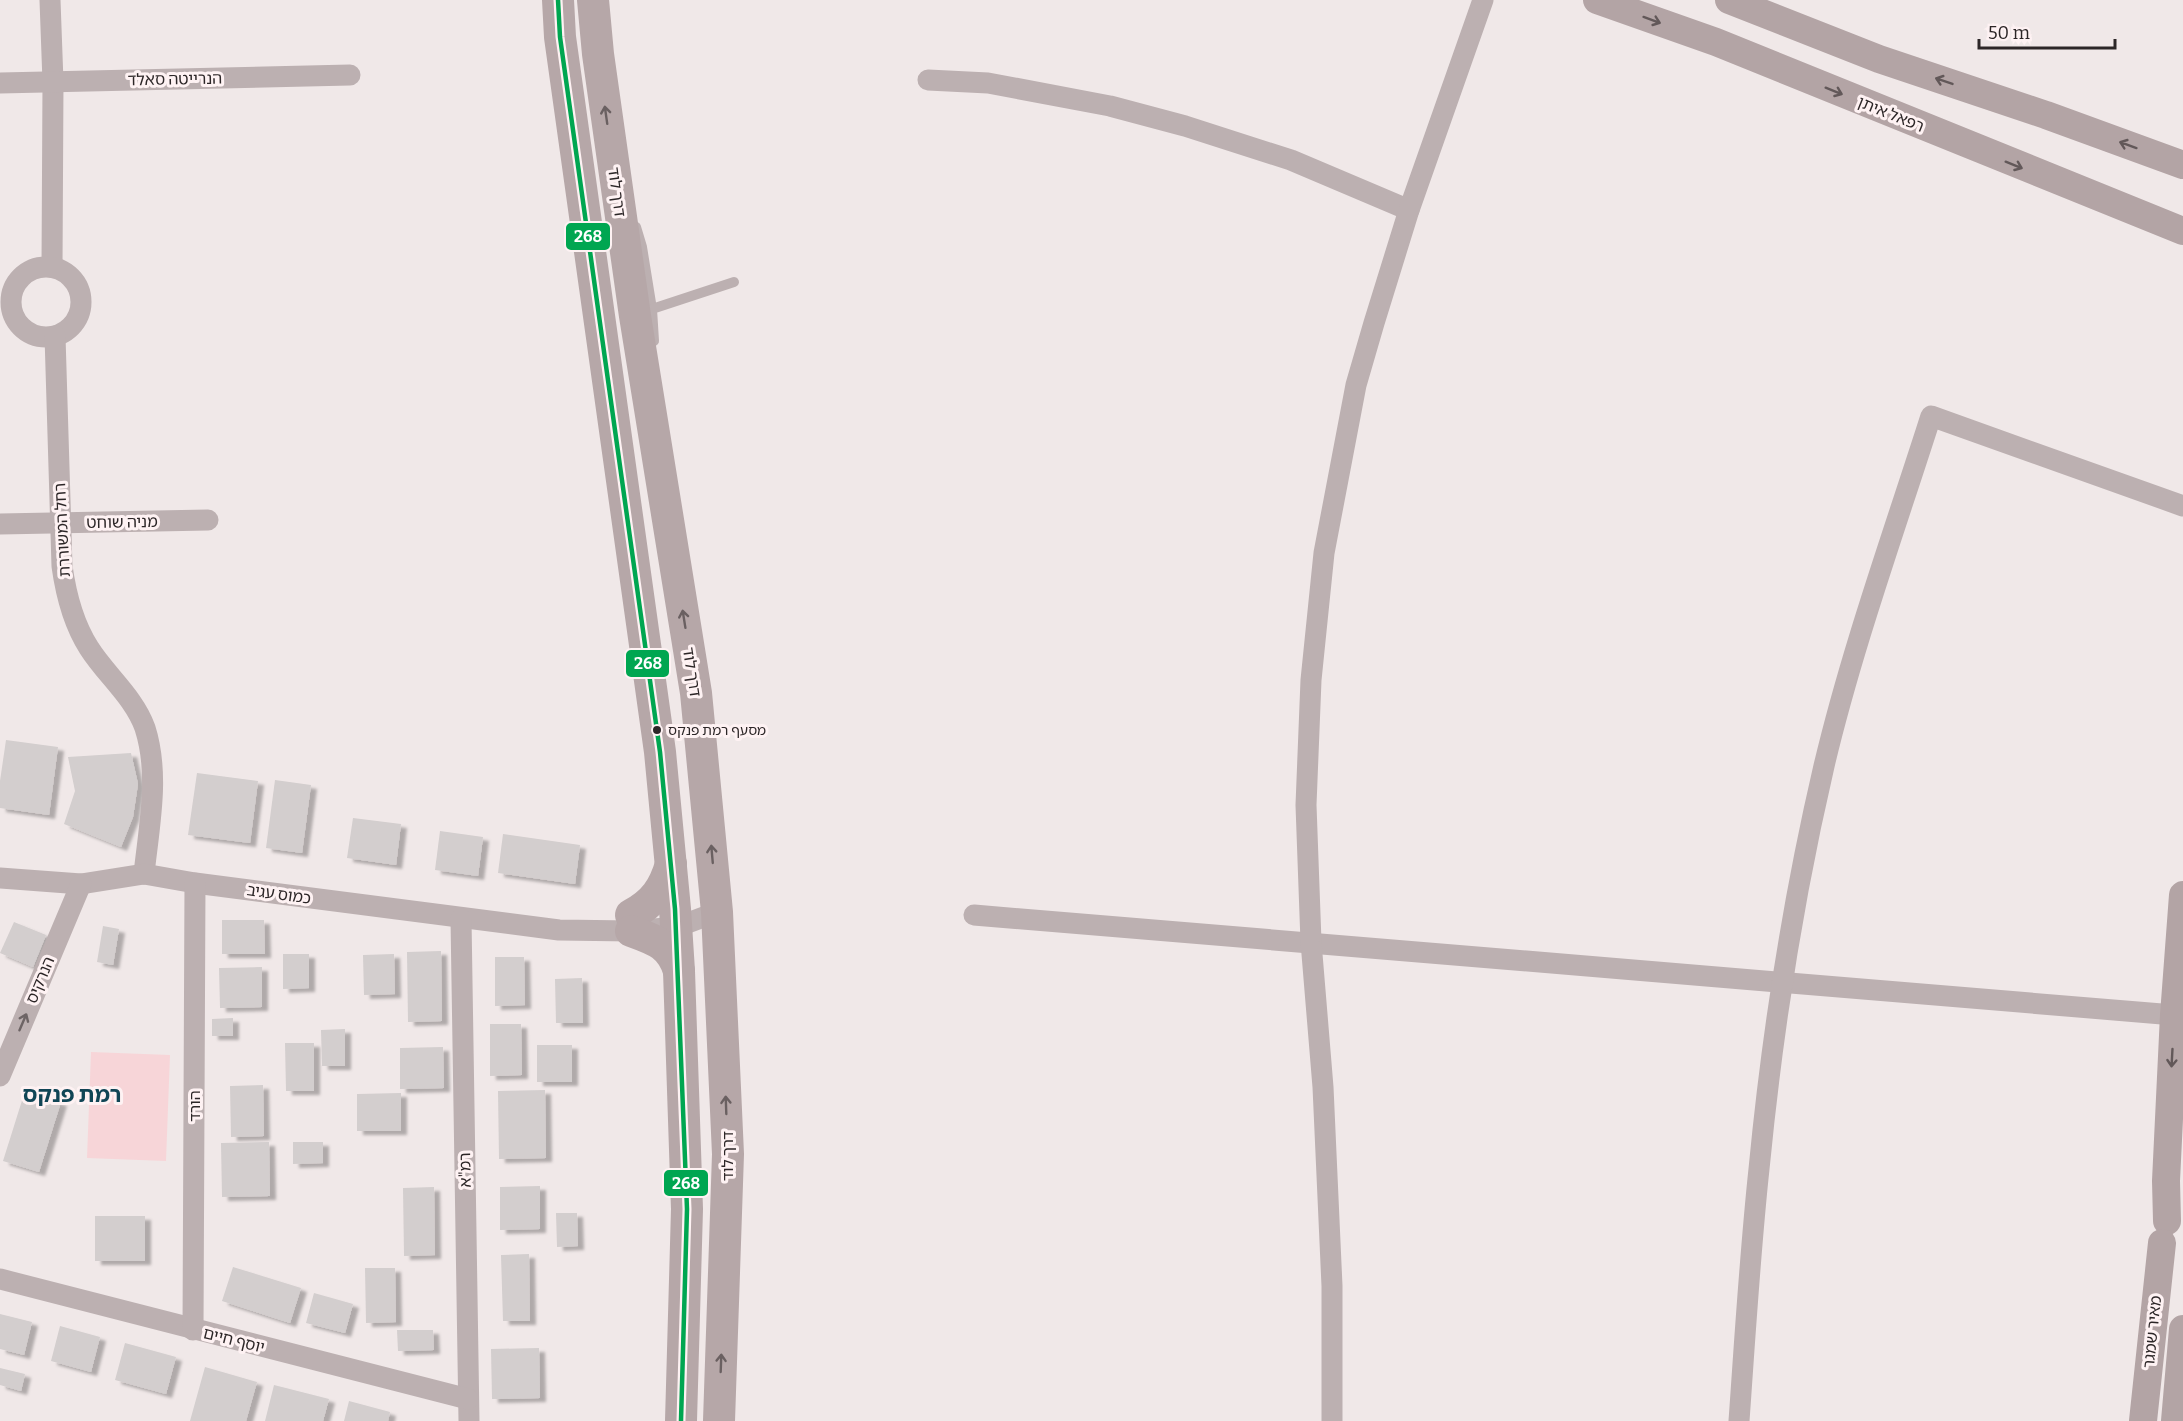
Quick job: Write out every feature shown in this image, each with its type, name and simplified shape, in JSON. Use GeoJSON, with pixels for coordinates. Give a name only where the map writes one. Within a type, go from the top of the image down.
{"type":"FeatureCollection","features":[{"type":"Feature","properties":{"kind":"main road"},"geometry":{"type":"LineString","coordinates":[[558,0],[560,37],[660,752],[676,918],[687,1209],[681,1421]]}},
{"type":"Feature","properties":{"kind":"main road","name":"דרך לוד"},"geometry":{"type":"LineString","coordinates":[[593,0],[612,153],[696,693],[717,912],[728,1154],[719,1421]]}},
{"type":"Feature","properties":{"kind":"main road","name":"רפאל איתן"},"geometry":{"type":"LineString","coordinates":[[1597,0],[1716,42],[2183,231]]}},
{"type":"Feature","properties":{"kind":"main road"},"geometry":{"type":"LineString","coordinates":[[1729,0],[1879,58],[2183,165]]}},
{"type":"Feature","properties":{"kind":"main road"},"geometry":{"type":"LineString","coordinates":[[671,863],[659,893],[631,923],[647,937],[666,947],[673,955],[679,971]]}},
{"type":"Feature","properties":{"kind":"main road","name":"מאיר שמגר"},"geometry":{"type":"LineString","coordinates":[[2143,1421],[2170,1225],[2166,1181],[2174,1015],[2183,895]]}},
{"type":"Feature","properties":{"kind":"main road"},"geometry":{"type":"LineString","coordinates":[[2170,1225],[2170,1258],[2183,1264]]}},
{"type":"Feature","properties":{"kind":"main road","name":"מאיר שמגר"},"geometry":{"type":"LineString","coordinates":[[2175,1421],[2183,1329]]}},
{"type":"Feature","properties":{"kind":"street"},"geometry":{"type":"LineString","coordinates":[[50,0],[53,82],[52,267]]}},
{"type":"Feature","properties":{"kind":"street"},"geometry":{"type":"LineString","coordinates":[[1332,1421],[1332,1286],[1323,1087],[1311,942],[1306,805],[1311,680],[1324,553],[1356,385],[1409,210],[1483,0]]}},
{"type":"Feature","properties":{"kind":"street","name":"הנרייטה סאלד"},"geometry":{"type":"LineString","coordinates":[[0,83],[350,75]]}},
{"type":"Feature","properties":{"kind":"street"},"geometry":{"type":"LineString","coordinates":[[928,80],[999,85],[1110,106],[1185,126],[1291,160],[1409,210]]}},
{"type":"Feature","properties":{"kind":"street"},"geometry":{"type":"LineString","coordinates":[[41,266],[52,267],[68,273],[77,284],[82,297],[81,310],[75,323],[64,333],[55,336],[38,336],[25,330],[6,307],[18,280],[28,271],[41,266]]}},
{"type":"Feature","properties":{"kind":"street","name":"רחל המשוררת"},"geometry":{"type":"LineString","coordinates":[[55,336],[62,566],[66,593],[75,622],[90,649],[130,701],[144,725],[154,772],[144,874]]}},
{"type":"Feature","properties":{"kind":"street"},"geometry":{"type":"LineString","coordinates":[[1739,1421],[1759,1169],[1797,893],[1839,705],[1931,416],[2183,506]]}},
{"type":"Feature","properties":{"kind":"street","name":"מניה שוחט"},"geometry":{"type":"LineString","coordinates":[[0,524],[208,520]]}},
{"type":"Feature","properties":{"kind":"street","name":"כמוס עגיב"},"geometry":{"type":"LineString","coordinates":[[0,878],[81,885],[144,874],[461,919],[559,930],[717,912]]}},
{"type":"Feature","properties":{"kind":"street","name":"הורד"},"geometry":{"type":"LineString","coordinates":[[193,1330],[195,883]]}},
{"type":"Feature","properties":{"kind":"street","name":"הנרקיס"},"geometry":{"type":"LineString","coordinates":[[0,1076],[81,885]]}},
{"type":"Feature","properties":{"kind":"street"},"geometry":{"type":"LineString","coordinates":[[974,915],[2174,1015]]}},
{"type":"Feature","properties":{"kind":"street","name":"רמ\"א"},"geometry":{"type":"LineString","coordinates":[[461,919],[469,1421]]}},
{"type":"Feature","properties":{"kind":"street","name":"יוסף חיים"},"geometry":{"type":"LineString","coordinates":[[0,1279],[468,1399]]}},
{"type":"Feature","properties":{"kind":"lane"},"geometry":{"type":"LineString","coordinates":[[612,153],[625,185],[642,247],[652,309],[654,356]]}},
{"type":"Feature","properties":{"kind":"lane"},"geometry":{"type":"LineString","coordinates":[[652,309],[734,282]]}},
{"type":"Feature","properties":{"kind":"lane"},"geometry":{"type":"LineString","coordinates":[[653,428],[655,368]]}},
{"type":"Feature","properties":{"kind":"shaded area"},"geometry":{"type":"Polygon","coordinates":[[[91,1052],[170,1055],[166,1161],[87,1158],[91,1052]]]}},
{"type":"Feature","properties":{"kind":"building"},"geometry":{"type":"Polygon","coordinates":[[[6,740],[58,747],[49,815],[0,808],[0,781],[6,740]]]}},
{"type":"Feature","properties":{"kind":"building"},"geometry":{"type":"Polygon","coordinates":[[[131,753],[138,784],[133,817],[121,847],[64,824],[75,791],[68,757],[131,753]]]}},
{"type":"Feature","properties":{"kind":"building"},"geometry":{"type":"Polygon","coordinates":[[[197,773],[258,781],[250,843],[188,835],[197,773]]]}},
{"type":"Feature","properties":{"kind":"building"},"geometry":{"type":"Polygon","coordinates":[[[275,780],[311,785],[302,853],[266,848],[275,780]]]}},
{"type":"Feature","properties":{"kind":"building"},"geometry":{"type":"Polygon","coordinates":[[[353,818],[401,824],[396,865],[347,858],[353,818]]]}},
{"type":"Feature","properties":{"kind":"building"},"geometry":{"type":"Polygon","coordinates":[[[440,831],[483,837],[478,876],[435,870],[440,831]]]}},
{"type":"Feature","properties":{"kind":"building"},"geometry":{"type":"Polygon","coordinates":[[[503,834],[580,845],[575,884],[498,873],[503,834]]]}},
{"type":"Feature","properties":{"kind":"building"},"geometry":{"type":"Polygon","coordinates":[[[222,920],[264,920],[265,954],[222,954],[222,920]]]}},
{"type":"Feature","properties":{"kind":"building"},"geometry":{"type":"Polygon","coordinates":[[[14,922],[46,935],[33,967],[0,953],[14,922]]]}},
{"type":"Feature","properties":{"kind":"building"},"geometry":{"type":"Polygon","coordinates":[[[103,926],[119,929],[113,965],[97,962],[103,926]]]}},
{"type":"Feature","properties":{"kind":"building"},"geometry":{"type":"Polygon","coordinates":[[[441,951],[442,1021],[408,1022],[407,952],[441,951]]]}},
{"type":"Feature","properties":{"kind":"building"},"geometry":{"type":"Polygon","coordinates":[[[283,954],[309,954],[309,988],[283,989],[283,954]]]}},
{"type":"Feature","properties":{"kind":"building"},"geometry":{"type":"Polygon","coordinates":[[[394,954],[395,994],[364,995],[363,955],[394,954]]]}},
{"type":"Feature","properties":{"kind":"building"},"geometry":{"type":"Polygon","coordinates":[[[495,957],[524,957],[525,1005],[495,1006],[495,957]]]}},
{"type":"Feature","properties":{"kind":"building"},"geometry":{"type":"Polygon","coordinates":[[[262,967],[262,1007],[220,1008],[219,968],[262,967]]]}},
{"type":"Feature","properties":{"kind":"building"},"geometry":{"type":"Polygon","coordinates":[[[582,978],[583,1023],[556,1023],[555,979],[582,978]]]}},
{"type":"Feature","properties":{"kind":"building"},"geometry":{"type":"Polygon","coordinates":[[[233,1018],[233,1036],[212,1036],[212,1019],[233,1018]]]}},
{"type":"Feature","properties":{"kind":"building"},"geometry":{"type":"Polygon","coordinates":[[[490,1024],[521,1024],[522,1075],[490,1076],[490,1024]]]}},
{"type":"Feature","properties":{"kind":"building"},"geometry":{"type":"Polygon","coordinates":[[[345,1029],[345,1066],[322,1066],[321,1030],[345,1029]]]}},
{"type":"Feature","properties":{"kind":"building"},"geometry":{"type":"Polygon","coordinates":[[[285,1043],[314,1043],[314,1091],[286,1091],[285,1043]]]}},
{"type":"Feature","properties":{"kind":"building"},"geometry":{"type":"Polygon","coordinates":[[[537,1045],[572,1045],[572,1082],[537,1082],[537,1045]]]}},
{"type":"Feature","properties":{"kind":"building"},"geometry":{"type":"Polygon","coordinates":[[[443,1047],[444,1088],[400,1089],[400,1048],[443,1047]]]}},
{"type":"Feature","properties":{"kind":"building"},"geometry":{"type":"Polygon","coordinates":[[[263,1085],[264,1136],[231,1137],[230,1086],[263,1085]]]}},
{"type":"Feature","properties":{"kind":"building"},"geometry":{"type":"Polygon","coordinates":[[[545,1090],[546,1158],[499,1159],[498,1091],[545,1090]]]}},
{"type":"Feature","properties":{"kind":"building"},"geometry":{"type":"Polygon","coordinates":[[[25,1091],[61,1102],[39,1172],[3,1161],[25,1091]]]}},
{"type":"Feature","properties":{"kind":"building"},"geometry":{"type":"Polygon","coordinates":[[[401,1093],[401,1131],[357,1131],[357,1094],[401,1093]]]}},
{"type":"Feature","properties":{"kind":"building"},"geometry":{"type":"Polygon","coordinates":[[[269,1142],[270,1196],[222,1197],[221,1143],[269,1142]]]}},
{"type":"Feature","properties":{"kind":"building"},"geometry":{"type":"Polygon","coordinates":[[[293,1142],[323,1142],[323,1163],[293,1164],[293,1142]]]}},
{"type":"Feature","properties":{"kind":"building"},"geometry":{"type":"Polygon","coordinates":[[[540,1186],[540,1229],[500,1230],[500,1187],[540,1186]]]}},
{"type":"Feature","properties":{"kind":"building"},"geometry":{"type":"Polygon","coordinates":[[[434,1187],[435,1255],[404,1256],[403,1188],[434,1187]]]}},
{"type":"Feature","properties":{"kind":"building"},"geometry":{"type":"Polygon","coordinates":[[[556,1213],[577,1213],[578,1246],[557,1247],[556,1213]]]}},
{"type":"Feature","properties":{"kind":"building"},"geometry":{"type":"Polygon","coordinates":[[[95,1216],[145,1216],[145,1261],[95,1261],[95,1216]]]}},
{"type":"Feature","properties":{"kind":"building"},"geometry":{"type":"Polygon","coordinates":[[[529,1254],[530,1321],[503,1321],[501,1255],[529,1254]]]}},
{"type":"Feature","properties":{"kind":"building"},"geometry":{"type":"Polygon","coordinates":[[[233,1267],[301,1288],[290,1323],[222,1301],[233,1267]]]}},
{"type":"Feature","properties":{"kind":"building"},"geometry":{"type":"Polygon","coordinates":[[[365,1268],[395,1268],[396,1322],[366,1323],[365,1268]]]}},
{"type":"Feature","properties":{"kind":"building"},"geometry":{"type":"Polygon","coordinates":[[[314,1293],[353,1304],[345,1333],[306,1323],[314,1293]]]}},
{"type":"Feature","properties":{"kind":"building"},"geometry":{"type":"Polygon","coordinates":[[[0,1314],[32,1322],[24,1355],[0,1349],[0,1314]]]}},
{"type":"Feature","properties":{"kind":"building"},"geometry":{"type":"Polygon","coordinates":[[[60,1326],[100,1337],[91,1372],[51,1361],[60,1326]]]}},
{"type":"Feature","properties":{"kind":"building"},"geometry":{"type":"Polygon","coordinates":[[[397,1330],[433,1330],[434,1350],[398,1351],[397,1330]]]}},
{"type":"Feature","properties":{"kind":"building"},"geometry":{"type":"Polygon","coordinates":[[[125,1343],[176,1357],[166,1394],[115,1380],[125,1343]]]}},
{"type":"Feature","properties":{"kind":"building"},"geometry":{"type":"Polygon","coordinates":[[[539,1348],[540,1398],[492,1399],[491,1349],[539,1348]]]}},
{"type":"Feature","properties":{"kind":"building"},"geometry":{"type":"Polygon","coordinates":[[[205,1367],[257,1382],[246,1421],[190,1421],[205,1367]]]}},
{"type":"Feature","properties":{"kind":"building"},"geometry":{"type":"Polygon","coordinates":[[[0,1368],[25,1374],[21,1391],[0,1385],[0,1368]]]}},
{"type":"Feature","properties":{"kind":"building"},"geometry":{"type":"Polygon","coordinates":[[[274,1385],[329,1399],[323,1421],[265,1421],[274,1385]]]}},
{"type":"Feature","properties":{"kind":"building"},"geometry":{"type":"Polygon","coordinates":[[[349,1401],[390,1412],[388,1421],[344,1421],[349,1401]]]}},
{"type":"Feature","properties":{"kind":"transit line","name":"268"},"geometry":{"type":"LineString","coordinates":[[558,0],[560,37],[660,752],[675,909],[687,1209],[681,1421]]}},
{"type":"Feature","properties":{"kind":"place","name":"מסעף רמת פנקס"},"geometry":{"type":"Point","coordinates":[657,730]}},
{"type":"Feature","properties":{"kind":"district","name":"רמת פנקס"},"geometry":{"type":"Point","coordinates":[72,1094]}}]}
